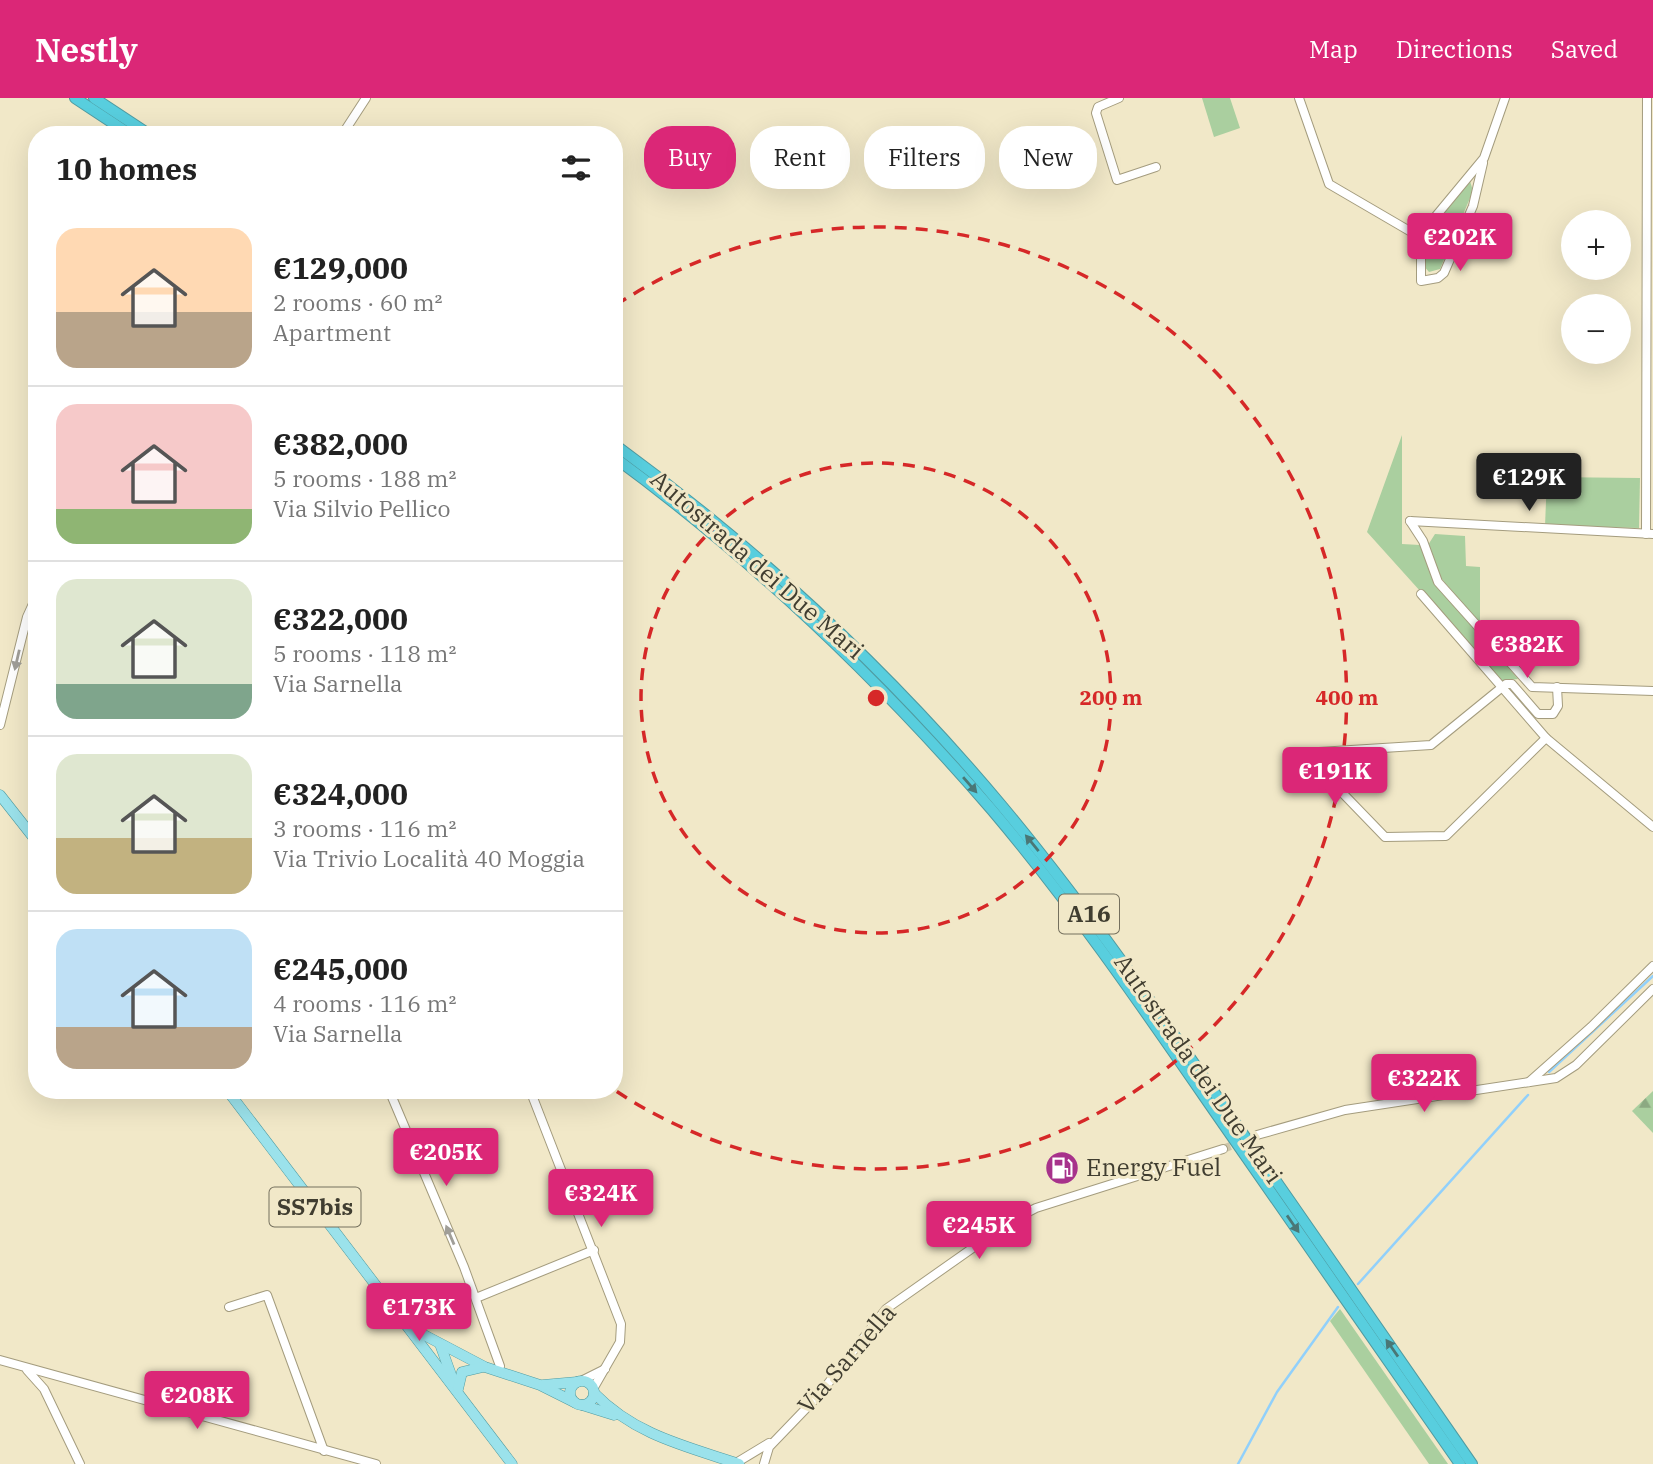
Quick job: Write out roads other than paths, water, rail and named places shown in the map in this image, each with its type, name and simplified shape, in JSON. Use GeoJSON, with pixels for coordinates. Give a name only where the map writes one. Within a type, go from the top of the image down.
{"type":"FeatureCollection","features":[{"type":"Feature","properties":{"kind":"highway"},"geometry":{"type":"LineString","coordinates":[[75,98],[117,126]]}},
{"type":"Feature","properties":{"kind":"highway"},"geometry":{"type":"LineString","coordinates":[[94,98],[136,126]]}},
{"type":"Feature","properties":{"kind":"highway","name":"Autostrada dei Due Mari"},"geometry":{"type":"LineString","coordinates":[[623,451],[695,507],[803,600],[904,699],[1000,804],[1131,972],[1472,1464]]}},
{"type":"Feature","properties":{"kind":"highway","name":"Autostrada dei Due Mari"},"geometry":{"type":"LineString","coordinates":[[623,464],[697,522],[796,607],[897,706],[992,811],[1122,978],[1460,1464]]}},
{"type":"Feature","properties":{"kind":"main road"},"geometry":{"type":"LineString","coordinates":[[1,797],[28,831]]}},
{"type":"Feature","properties":{"kind":"main road","name":"SS7bis"},"geometry":{"type":"LineString","coordinates":[[234,1099],[404,1323],[485,1367],[540,1385],[577,1403],[615,1415],[724,1464]]}},
{"type":"Feature","properties":{"kind":"main road"},"geometry":{"type":"LineString","coordinates":[[404,1323],[512,1464]]}},
{"type":"Feature","properties":{"kind":"main road"},"geometry":{"type":"LineString","coordinates":[[431,1359],[433,1350],[440,1344],[457,1393]]}},
{"type":"Feature","properties":{"kind":"main road"},"geometry":{"type":"LineString","coordinates":[[457,1393],[462,1372],[467,1368],[485,1367]]}},
{"type":"Feature","properties":{"kind":"main road"},"geometry":{"type":"LineString","coordinates":[[579,1382],[570,1391],[577,1403],[588,1403],[593,1391]]}},
{"type":"Feature","properties":{"kind":"main road","name":"SS7bis"},"geometry":{"type":"LineString","coordinates":[[540,1385],[588,1383],[615,1415]]}},
{"type":"Feature","properties":{"kind":"main road","name":"SS7bis"},"geometry":{"type":"LineString","coordinates":[[708,1455],[737,1463]]}},
{"type":"Feature","properties":{"kind":"street"},"geometry":{"type":"LineString","coordinates":[[348,126],[366,98]]}},
{"type":"Feature","properties":{"kind":"street"},"geometry":{"type":"LineString","coordinates":[[1118,98],[1098,107],[1096,113],[1117,180],[1156,167]]}},
{"type":"Feature","properties":{"kind":"street"},"geometry":{"type":"LineString","coordinates":[[1299,98],[1329,184],[1413,233],[1421,234]]}},
{"type":"Feature","properties":{"kind":"street"},"geometry":{"type":"LineString","coordinates":[[1484,158],[1421,234],[1421,281],[1444,274],[1473,206],[1484,158],[1506,98]]}},
{"type":"Feature","properties":{"kind":"street"},"geometry":{"type":"LineString","coordinates":[[1647,98],[1649,534],[1410,521],[1423,541],[1438,582],[1532,687],[1653,691]]}},
{"type":"Feature","properties":{"kind":"street"},"geometry":{"type":"LineString","coordinates":[[1421,594],[1546,738],[1653,827]]}},
{"type":"Feature","properties":{"kind":"street"},"geometry":{"type":"LineString","coordinates":[[0,725],[28,615]]}},
{"type":"Feature","properties":{"kind":"street"},"geometry":{"type":"LineString","coordinates":[[1546,738],[1452,834],[1446,836],[1385,837],[1332,783],[1321,764],[1319,752],[1432,745],[1501,687],[1512,684],[1538,714],[1553,714],[1558,706],[1558,687]]}},
{"type":"Feature","properties":{"kind":"street"},"geometry":{"type":"LineString","coordinates":[[1529,1082],[1591,1027],[1653,966]]}},
{"type":"Feature","properties":{"kind":"street"},"geometry":{"type":"LineString","coordinates":[[1257,1135],[1345,1110],[1556,1077],[1576,1065],[1653,989]]}},
{"type":"Feature","properties":{"kind":"street"},"geometry":{"type":"LineString","coordinates":[[393,1099],[476,1298],[500,1366]]}},
{"type":"Feature","properties":{"kind":"street"},"geometry":{"type":"LineString","coordinates":[[534,1099],[621,1324],[620,1342],[593,1391]]}},
{"type":"Feature","properties":{"kind":"street","name":"Via Sarnella"},"geometry":{"type":"LineString","coordinates":[[777,1437],[819,1395],[886,1309],[1011,1221],[1036,1208],[1223,1149]]}},
{"type":"Feature","properties":{"kind":"street"},"geometry":{"type":"LineString","coordinates":[[476,1298],[594,1250]]}},
{"type":"Feature","properties":{"kind":"street"},"geometry":{"type":"LineString","coordinates":[[229,1307],[267,1294],[324,1451]]}},
{"type":"Feature","properties":{"kind":"street"},"geometry":{"type":"LineString","coordinates":[[0,1360],[376,1464]]}},
{"type":"Feature","properties":{"kind":"street"},"geometry":{"type":"LineString","coordinates":[[24,1368],[44,1389],[80,1464]]}},
{"type":"Feature","properties":{"kind":"street"},"geometry":{"type":"LineString","coordinates":[[579,1382],[607,1368]]}},
{"type":"Feature","properties":{"kind":"street"},"geometry":{"type":"LineString","coordinates":[[737,1463],[752,1460],[777,1437]]}},
{"type":"Feature","properties":{"kind":"street"},"geometry":{"type":"LineString","coordinates":[[764,1464],[769,1447],[777,1437]]}},
{"type":"Feature","properties":{"kind":"waterway"},"geometry":{"type":"LineString","coordinates":[[1549,1072],[1653,976]]}},
{"type":"Feature","properties":{"kind":"waterway"},"geometry":{"type":"LineString","coordinates":[[1358,1284],[1528,1095]]}},
{"type":"Feature","properties":{"kind":"waterway"},"geometry":{"type":"LineString","coordinates":[[1238,1464],[1277,1392],[1338,1307]]}},
{"type":"Feature","properties":{"kind":"tunnel"},"geometry":{"type":"LineString","coordinates":[[1223,1149],[1257,1135]]}},
{"type":"Feature","properties":{"kind":"place","name":"Energy Fuel"},"geometry":{"type":"Point","coordinates":[1062,1168]}}]}
